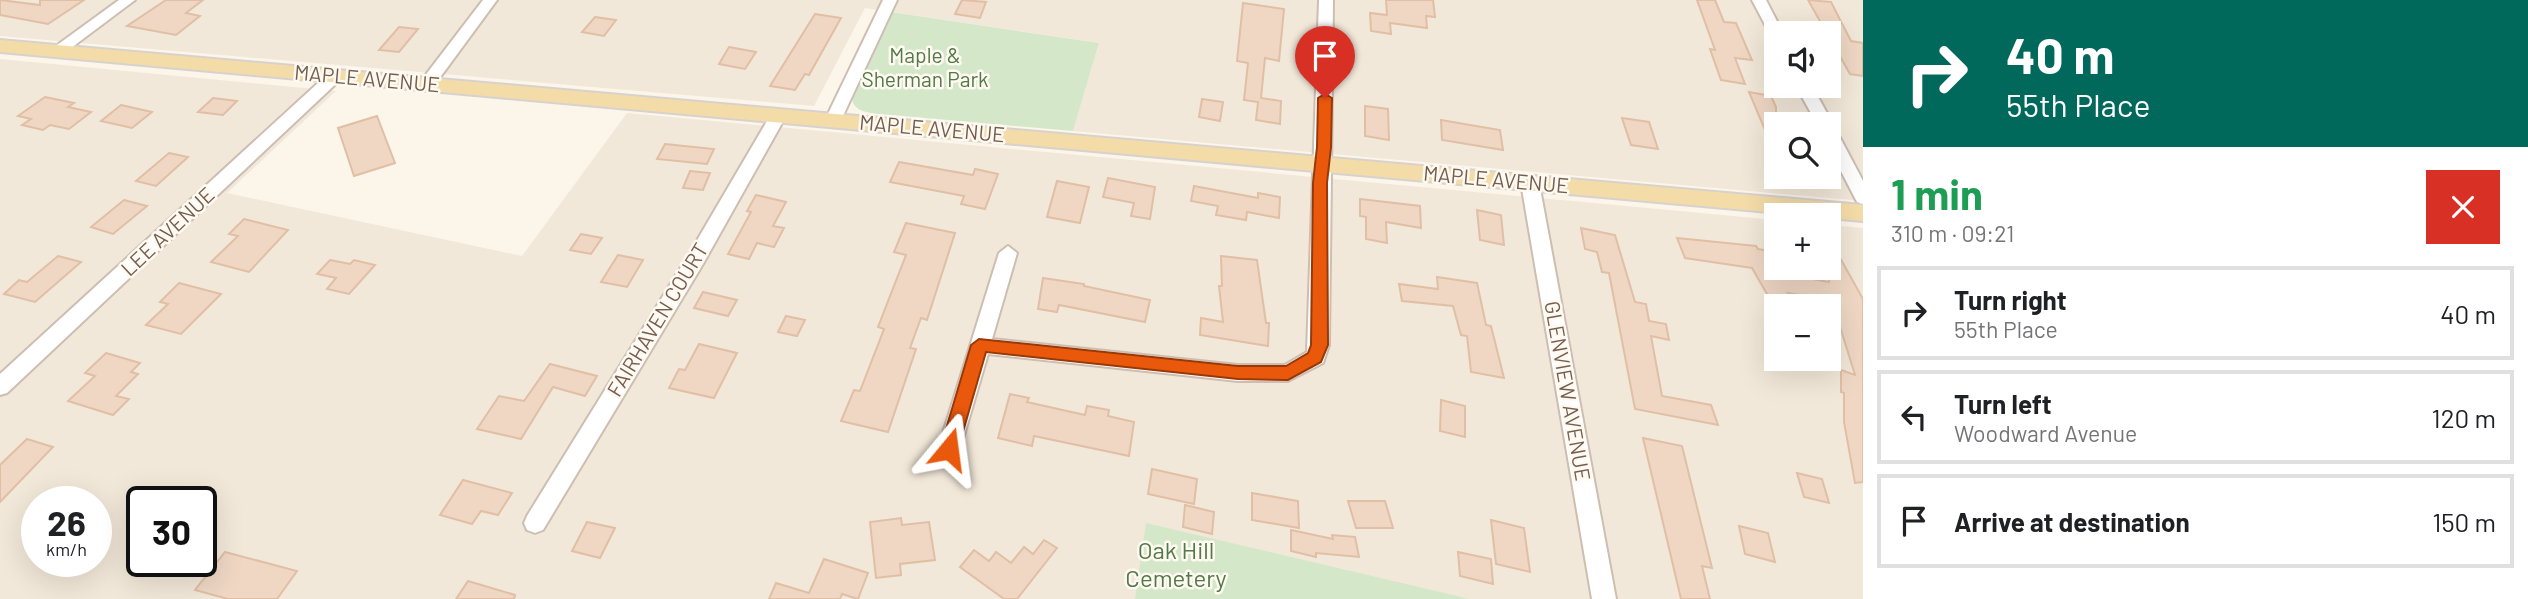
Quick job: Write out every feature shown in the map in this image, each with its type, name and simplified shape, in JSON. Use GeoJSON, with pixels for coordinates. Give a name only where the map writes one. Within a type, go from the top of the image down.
{"type":"FeatureCollection","features":[{"type":"Feature","properties":{"kind":"main road","name":"MAPLE AVENUE"},"geometry":{"type":"LineString","coordinates":[[0,46],[1863,213]]}},
{"type":"Feature","properties":{"kind":"street"},"geometry":{"type":"LineString","coordinates":[[58,51],[128,0]]}},
{"type":"Feature","properties":{"kind":"street"},"geometry":{"type":"LineString","coordinates":[[427,84],[490,0]]}},
{"type":"Feature","properties":{"kind":"street"},"geometry":{"type":"LineString","coordinates":[[833,120],[840,100],[890,0]]}},
{"type":"Feature","properties":{"kind":"street"},"geometry":{"type":"LineString","coordinates":[[979,345],[1238,373],[1288,373],[1315,357],[1320,345],[1326,0]]}},
{"type":"Feature","properties":{"kind":"street"},"geometry":{"type":"LineString","coordinates":[[1759,0],[1770,21]]}},
{"type":"Feature","properties":{"kind":"street","name":"LEE AVENUE"},"geometry":{"type":"LineString","coordinates":[[0,387],[335,76]]}},
{"type":"Feature","properties":{"kind":"street","name":"FAIRHAVEN COURT"},"geometry":{"type":"LineString","coordinates":[[535,523],[696,259],[778,116]]}},
{"type":"Feature","properties":{"kind":"street"},"geometry":{"type":"LineString","coordinates":[[1841,155],[1863,198]]}},
{"type":"Feature","properties":{"kind":"street","name":"GLENVIEW AVENUE"},"geometry":{"type":"LineString","coordinates":[[1530,183],[1604,599]]}},
{"type":"Feature","properties":{"kind":"street"},"geometry":{"type":"LineString","coordinates":[[949,449],[1008,253]]}},
{"type":"Feature","properties":{"kind":"shaded area"},"geometry":{"type":"Polygon","coordinates":[[[0,0],[1863,0],[1863,201],[1073,131],[1099,43],[865,8],[814,106],[0,36],[0,0]]]}},
{"type":"Feature","properties":{"kind":"shaded area"},"geometry":{"type":"Polygon","coordinates":[[[0,59],[336,91],[227,193],[522,256],[627,113],[1764,219],[1764,280],[1841,280],[1841,226],[1863,228],[1863,599],[0,599],[0,59]]]}},
{"type":"Feature","properties":{"kind":"green space","name":"Maple & Sherman Park"},"geometry":{"type":"Polygon","coordinates":[[[891,12],[1099,43],[1073,131],[877,114],[858,109],[852,99],[853,91],[891,12]]]}},
{"type":"Feature","properties":{"kind":"green space","name":"Oak Hill Cemetery"},"geometry":{"type":"Polygon","coordinates":[[[1146,523],[1470,599],[1135,599],[1146,523]]]}},
{"type":"Feature","properties":{"kind":"building"},"geometry":{"type":"Polygon","coordinates":[[[0,0],[40,5],[40,0],[84,0],[48,24],[0,15],[0,0]]]}},
{"type":"Feature","properties":{"kind":"building"},"geometry":{"type":"Polygon","coordinates":[[[166,0],[203,0],[186,13],[200,16],[176,35],[127,26],[166,0]]]}},
{"type":"Feature","properties":{"kind":"building"},"geometry":{"type":"Polygon","coordinates":[[[962,0],[986,2],[980,18],[955,14],[962,0]]]}},
{"type":"Feature","properties":{"kind":"building"},"geometry":{"type":"Polygon","coordinates":[[[1386,0],[1433,0],[1435,17],[1426,16],[1427,28],[1390,23],[1391,34],[1371,31],[1370,13],[1387,15],[1386,0]]]}},
{"type":"Feature","properties":{"kind":"building"},"geometry":{"type":"Polygon","coordinates":[[[1697,0],[1715,0],[1724,22],[1736,23],[1752,60],[1735,58],[1745,84],[1721,80],[1710,49],[1715,50],[1697,0]]]}},
{"type":"Feature","properties":{"kind":"building"},"geometry":{"type":"Polygon","coordinates":[[[1808,0],[1831,2],[1841,21],[1820,21],[1808,0]]]}},
{"type":"Feature","properties":{"kind":"building"},"geometry":{"type":"Polygon","coordinates":[[[1243,3],[1284,9],[1279,61],[1265,58],[1261,98],[1281,101],[1280,124],[1256,120],[1258,102],[1244,100],[1248,63],[1237,61],[1243,3]]]}},
{"type":"Feature","properties":{"kind":"building"},"geometry":{"type":"Polygon","coordinates":[[[815,14],[841,18],[809,75],[805,74],[795,90],[770,86],[815,14]]]}},
{"type":"Feature","properties":{"kind":"building"},"geometry":{"type":"Polygon","coordinates":[[[595,17],[616,20],[604,36],[582,32],[595,17]]]}},
{"type":"Feature","properties":{"kind":"building"},"geometry":{"type":"Polygon","coordinates":[[[1841,22],[1851,41],[1863,43],[1863,76],[1850,74],[1841,58],[1841,22]]]}},
{"type":"Feature","properties":{"kind":"building"},"geometry":{"type":"Polygon","coordinates":[[[399,27],[418,29],[399,52],[379,50],[399,27]]]}},
{"type":"Feature","properties":{"kind":"building"},"geometry":{"type":"Polygon","coordinates":[[[729,47],[756,52],[745,69],[719,64],[729,47]]]}},
{"type":"Feature","properties":{"kind":"building"},"geometry":{"type":"Polygon","coordinates":[[[1749,92],[1772,98],[1776,107],[1776,112],[1764,112],[1764,128],[1749,92]]]}},
{"type":"Feature","properties":{"kind":"building"},"geometry":{"type":"Polygon","coordinates":[[[45,97],[74,103],[68,107],[91,112],[69,129],[50,125],[43,130],[22,125],[31,119],[18,116],[45,97]]]}},
{"type":"Feature","properties":{"kind":"building"},"geometry":{"type":"Polygon","coordinates":[[[213,98],[237,101],[223,115],[198,112],[213,98]]]}},
{"type":"Feature","properties":{"kind":"building"},"geometry":{"type":"Polygon","coordinates":[[[1202,99],[1223,102],[1220,121],[1199,117],[1202,99]]]}},
{"type":"Feature","properties":{"kind":"building"},"geometry":{"type":"Polygon","coordinates":[[[121,105],[152,112],[132,128],[101,121],[121,105]]]}},
{"type":"Feature","properties":{"kind":"building"},"geometry":{"type":"Polygon","coordinates":[[[1365,106],[1388,109],[1389,140],[1365,136],[1365,106]]]}},
{"type":"Feature","properties":{"kind":"building"},"geometry":{"type":"Polygon","coordinates":[[[377,116],[395,163],[354,176],[338,128],[377,116]]]}},
{"type":"Feature","properties":{"kind":"building"},"geometry":{"type":"Polygon","coordinates":[[[1622,118],[1649,122],[1658,149],[1631,145],[1622,118]]]}},
{"type":"Feature","properties":{"kind":"building"},"geometry":{"type":"Polygon","coordinates":[[[1441,120],[1500,130],[1503,150],[1442,140],[1441,120]]]}},
{"type":"Feature","properties":{"kind":"building"},"geometry":{"type":"Polygon","coordinates":[[[665,144],[714,149],[707,164],[657,159],[665,144]]]}},
{"type":"Feature","properties":{"kind":"building"},"geometry":{"type":"Polygon","coordinates":[[[169,153],[188,157],[156,186],[136,181],[169,153]]]}},
{"type":"Feature","properties":{"kind":"building"},"geometry":{"type":"Polygon","coordinates":[[[899,162],[973,175],[975,169],[998,174],[985,209],[961,204],[964,196],[890,182],[899,162]]]}},
{"type":"Feature","properties":{"kind":"building"},"geometry":{"type":"Polygon","coordinates":[[[690,171],[710,173],[703,190],[683,188],[690,171]]]}},
{"type":"Feature","properties":{"kind":"building"},"geometry":{"type":"Polygon","coordinates":[[[1108,178],[1155,187],[1150,219],[1131,216],[1134,203],[1103,197],[1108,178]]]}},
{"type":"Feature","properties":{"kind":"building"},"geometry":{"type":"Polygon","coordinates":[[[1057,181],[1089,187],[1080,223],[1047,217],[1057,181]]]}},
{"type":"Feature","properties":{"kind":"building"},"geometry":{"type":"Polygon","coordinates":[[[1194,186],[1258,198],[1258,193],[1280,197],[1279,218],[1247,212],[1246,220],[1216,215],[1218,206],[1191,201],[1194,186]]]}},
{"type":"Feature","properties":{"kind":"building"},"geometry":{"type":"Polygon","coordinates":[[[756,195],[786,202],[773,226],[784,228],[774,247],[757,243],[749,259],[728,254],[751,212],[747,211],[756,195]]]}},
{"type":"Feature","properties":{"kind":"building"},"geometry":{"type":"Polygon","coordinates":[[[1360,199],[1420,206],[1421,228],[1386,222],[1387,243],[1366,239],[1366,217],[1360,216],[1360,199]]]}},
{"type":"Feature","properties":{"kind":"building"},"geometry":{"type":"Polygon","coordinates":[[[124,200],[147,206],[113,234],[91,227],[124,200]]]}},
{"type":"Feature","properties":{"kind":"building"},"geometry":{"type":"Polygon","coordinates":[[[1477,210],[1501,215],[1504,245],[1480,240],[1477,210]]]}},
{"type":"Feature","properties":{"kind":"building"},"geometry":{"type":"Polygon","coordinates":[[[244,219],[288,230],[249,272],[211,262],[238,236],[229,234],[244,219]]]}},
{"type":"Feature","properties":{"kind":"building"},"geometry":{"type":"Polygon","coordinates":[[[906,223],[955,233],[927,320],[921,318],[910,348],[916,349],[888,432],[841,421],[854,390],[860,391],[884,329],[878,327],[906,255],[894,252],[906,223]]]}},
{"type":"Feature","properties":{"kind":"building"},"geometry":{"type":"Polygon","coordinates":[[[1581,228],[1615,235],[1635,302],[1646,304],[1649,321],[1666,324],[1669,340],[1651,336],[1662,396],[1711,405],[1718,425],[1635,409],[1609,273],[1602,272],[1597,252],[1585,249],[1581,228]]]}},
{"type":"Feature","properties":{"kind":"building"},"geometry":{"type":"Polygon","coordinates":[[[581,234],[602,238],[591,254],[570,250],[581,234]]]}},
{"type":"Feature","properties":{"kind":"building"},"geometry":{"type":"Polygon","coordinates":[[[1677,238],[1756,246],[1764,250],[1764,280],[1829,282],[1841,280],[1841,260],[1863,299],[1863,482],[1855,483],[1844,422],[1841,370],[1855,375],[1841,330],[1841,294],[1767,294],[1752,268],[1685,258],[1677,238]]]}},
{"type":"Feature","properties":{"kind":"building"},"geometry":{"type":"Polygon","coordinates":[[[618,255],[643,260],[627,287],[601,282],[618,255]]]}},
{"type":"Feature","properties":{"kind":"building"},"geometry":{"type":"Polygon","coordinates":[[[58,256],[81,262],[35,302],[4,294],[19,280],[27,282],[58,256]]]}},
{"type":"Feature","properties":{"kind":"building"},"geometry":{"type":"Polygon","coordinates":[[[1221,256],[1257,260],[1266,323],[1269,323],[1268,346],[1200,335],[1201,318],[1223,322],[1219,286],[1222,286],[1221,256]]]}},
{"type":"Feature","properties":{"kind":"building"},"geometry":{"type":"Polygon","coordinates":[[[330,260],[350,264],[354,260],[375,265],[349,294],[327,289],[336,278],[317,274],[330,260]]]}},
{"type":"Feature","properties":{"kind":"building"},"geometry":{"type":"Polygon","coordinates":[[[1437,277],[1477,283],[1486,325],[1491,326],[1504,378],[1471,372],[1467,336],[1461,335],[1453,306],[1402,301],[1399,284],[1438,289],[1437,277]]]}},
{"type":"Feature","properties":{"kind":"building"},"geometry":{"type":"Polygon","coordinates":[[[1043,278],[1084,284],[1150,300],[1145,322],[1059,305],[1057,312],[1038,309],[1043,278]]]}},
{"type":"Feature","properties":{"kind":"building"},"geometry":{"type":"Polygon","coordinates":[[[179,283],[221,294],[181,334],[146,325],[168,304],[160,302],[179,283]]]}},
{"type":"Feature","properties":{"kind":"building"},"geometry":{"type":"Polygon","coordinates":[[[703,292],[737,300],[728,316],[694,308],[703,292]]]}},
{"type":"Feature","properties":{"kind":"building"},"geometry":{"type":"Polygon","coordinates":[[[786,316],[805,320],[797,336],[778,332],[786,316]]]}},
{"type":"Feature","properties":{"kind":"building"},"geometry":{"type":"Polygon","coordinates":[[[699,344],[737,353],[714,398],[669,388],[679,369],[685,370],[699,344]]]}},
{"type":"Feature","properties":{"kind":"building"},"geometry":{"type":"Polygon","coordinates":[[[106,353],[140,363],[131,372],[138,374],[116,396],[129,399],[113,415],[68,401],[95,376],[85,373],[106,353]]]}},
{"type":"Feature","properties":{"kind":"building"},"geometry":{"type":"Polygon","coordinates":[[[550,364],[597,376],[585,396],[553,387],[521,439],[477,429],[499,396],[524,401],[550,364]]]}},
{"type":"Feature","properties":{"kind":"building"},"geometry":{"type":"Polygon","coordinates":[[[1010,394],[1029,398],[1027,402],[1085,415],[1087,406],[1109,410],[1108,416],[1134,422],[1129,456],[1034,436],[1032,446],[998,438],[1010,394]]]}},
{"type":"Feature","properties":{"kind":"building"},"geometry":{"type":"Polygon","coordinates":[[[1441,400],[1465,406],[1465,437],[1440,431],[1441,400]]]}},
{"type":"Feature","properties":{"kind":"building"},"geometry":{"type":"Polygon","coordinates":[[[1643,438],[1682,446],[1712,568],[1702,566],[1710,599],[1681,599],[1643,438]]]}},
{"type":"Feature","properties":{"kind":"building"},"geometry":{"type":"Polygon","coordinates":[[[27,439],[53,447],[0,502],[0,465],[27,439]]]}},
{"type":"Feature","properties":{"kind":"building"},"geometry":{"type":"Polygon","coordinates":[[[1152,469],[1197,479],[1194,504],[1148,494],[1152,469]]]}},
{"type":"Feature","properties":{"kind":"building"},"geometry":{"type":"Polygon","coordinates":[[[1797,473],[1822,479],[1829,503],[1804,497],[1797,473]]]}},
{"type":"Feature","properties":{"kind":"building"},"geometry":{"type":"Polygon","coordinates":[[[463,480],[512,493],[498,515],[481,511],[472,524],[440,515],[463,480]]]}},
{"type":"Feature","properties":{"kind":"building"},"geometry":{"type":"Polygon","coordinates":[[[1252,493],[1298,501],[1299,528],[1252,520],[1252,493]]]}},
{"type":"Feature","properties":{"kind":"building"},"geometry":{"type":"Polygon","coordinates":[[[1348,501],[1385,501],[1393,528],[1356,528],[1348,501]]]}},
{"type":"Feature","properties":{"kind":"building"},"geometry":{"type":"Polygon","coordinates":[[[1185,505],[1214,512],[1212,534],[1183,527],[1185,505]]]}},
{"type":"Feature","properties":{"kind":"building"},"geometry":{"type":"Polygon","coordinates":[[[901,518],[902,525],[929,522],[935,560],[900,564],[901,575],[876,578],[870,522],[901,518]]]}},
{"type":"Feature","properties":{"kind":"building"},"geometry":{"type":"Polygon","coordinates":[[[1491,520],[1524,528],[1530,572],[1496,564],[1491,520]]]}},
{"type":"Feature","properties":{"kind":"building"},"geometry":{"type":"Polygon","coordinates":[[[587,522],[615,528],[600,558],[572,551],[587,522]]]}},
{"type":"Feature","properties":{"kind":"building"},"geometry":{"type":"Polygon","coordinates":[[[1739,526],[1768,533],[1775,562],[1745,554],[1739,526]]]}},
{"type":"Feature","properties":{"kind":"building"},"geometry":{"type":"Polygon","coordinates":[[[1291,530],[1333,539],[1332,535],[1355,537],[1359,557],[1316,553],[1316,557],[1291,551],[1291,530]]]}},
{"type":"Feature","properties":{"kind":"building"},"geometry":{"type":"Polygon","coordinates":[[[1044,540],[1057,548],[1017,599],[1004,599],[960,567],[974,550],[989,561],[996,552],[1011,563],[1024,547],[1033,554],[1044,540]]]}},
{"type":"Feature","properties":{"kind":"building"},"geometry":{"type":"Polygon","coordinates":[[[225,552],[297,571],[277,599],[228,599],[195,590],[205,577],[217,577],[217,562],[225,552]]]}},
{"type":"Feature","properties":{"kind":"building"},"geometry":{"type":"Polygon","coordinates":[[[1458,552],[1491,559],[1493,584],[1460,576],[1458,552]]]}},
{"type":"Feature","properties":{"kind":"building"},"geometry":{"type":"Polygon","coordinates":[[[824,559],[868,573],[858,599],[842,594],[840,599],[769,599],[776,583],[809,593],[824,559]]]}},
{"type":"Feature","properties":{"kind":"building"},"geometry":{"type":"Polygon","coordinates":[[[468,581],[515,595],[514,599],[456,599],[468,581]]]}},
{"type":"Feature","properties":{"kind":"route"},"geometry":{"type":"LineString","coordinates":[[949,449],[979,345],[1238,373],[1288,373],[1305,366],[1315,357],[1320,345],[1320,183],[1325,98]]}}]}
